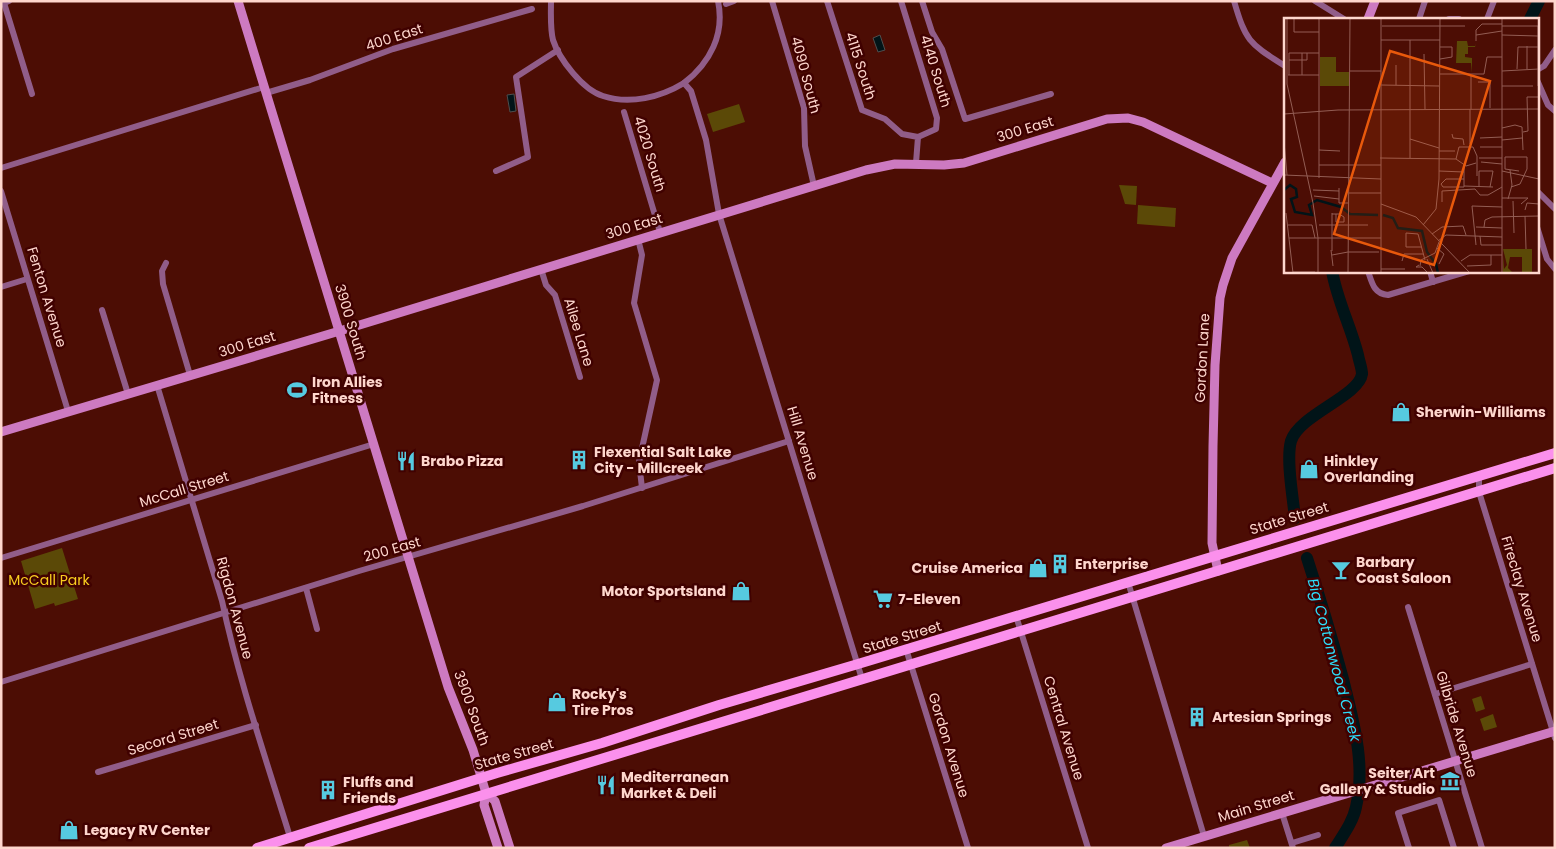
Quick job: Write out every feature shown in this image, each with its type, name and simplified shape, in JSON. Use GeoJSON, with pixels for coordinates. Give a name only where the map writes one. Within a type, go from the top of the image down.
{"type":"FeatureCollection","features":[{"type":"Feature","properties":{"kind":"main road","name":"State Street"},"geometry":{"type":"LineString","coordinates":[[257,848],[481,778],[602,743],[719,705],[1555,453]]}},
{"type":"Feature","properties":{"kind":"main road","name":"State Street"},"geometry":{"type":"LineString","coordinates":[[309,848],[1555,468]]}},
{"type":"Feature","properties":{"kind":"street"},"geometry":{"type":"LineString","coordinates":[[9,1],[4,3],[32,94]]}},
{"type":"Feature","properties":{"kind":"street","name":"3900 South"},"geometry":{"type":"LineString","coordinates":[[238,1],[448,687],[486,793],[495,802],[510,848]]}},
{"type":"Feature","properties":{"kind":"street"},"geometry":{"type":"LineString","coordinates":[[552,1],[553,40],[570,70],[600,96],[623,100],[663,93],[684,83],[702,66],[712,52],[717,37],[720,19],[718,1]]}},
{"type":"Feature","properties":{"kind":"street"},"geometry":{"type":"LineString","coordinates":[[726,4],[734,1]]}},
{"type":"Feature","properties":{"kind":"street","name":"4090 South"},"geometry":{"type":"LineString","coordinates":[[772,1],[804,108],[805,146],[814,186]]}},
{"type":"Feature","properties":{"kind":"street","name":"4115 South"},"geometry":{"type":"LineString","coordinates":[[827,1],[862,110],[885,119],[902,134],[918,136]]}},
{"type":"Feature","properties":{"kind":"street","name":"4140 South"},"geometry":{"type":"LineString","coordinates":[[901,1],[937,118],[936,129],[918,136]]}},
{"type":"Feature","properties":{"kind":"street"},"geometry":{"type":"LineString","coordinates":[[922,1],[932,32],[942,49],[964,119],[1051,94]]}},
{"type":"Feature","properties":{"kind":"street"},"geometry":{"type":"LineString","coordinates":[[1234,1],[1241,26],[1250,42],[1284,65]]}},
{"type":"Feature","properties":{"kind":"street"},"geometry":{"type":"LineString","coordinates":[[1315,1],[1342,18]]}},
{"type":"Feature","properties":{"kind":"street"},"geometry":{"type":"LineString","coordinates":[[1369,18],[1375,1]]}},
{"type":"Feature","properties":{"kind":"street"},"geometry":{"type":"LineString","coordinates":[[1419,18],[1424,1]]}},
{"type":"Feature","properties":{"kind":"street"},"geometry":{"type":"LineString","coordinates":[[1487,18],[1494,1]]}},
{"type":"Feature","properties":{"kind":"street","name":"400 East"},"geometry":{"type":"LineString","coordinates":[[1,168],[265,90],[310,80],[393,49],[532,9]]}},
{"type":"Feature","properties":{"kind":"street"},"geometry":{"type":"LineString","coordinates":[[496,171],[528,157],[516,76],[558,50]]}},
{"type":"Feature","properties":{"kind":"street"},"geometry":{"type":"LineString","coordinates":[[1538,69],[1544,66],[1555,50]]}},
{"type":"Feature","properties":{"kind":"street","name":"Hill Avenue"},"geometry":{"type":"LineString","coordinates":[[684,83],[690,90],[706,140],[719,214],[862,679]]}},
{"type":"Feature","properties":{"kind":"street"},"geometry":{"type":"LineString","coordinates":[[1538,83],[1548,105],[1555,111]]}},
{"type":"Feature","properties":{"kind":"street","name":"4020 South"},"geometry":{"type":"LineString","coordinates":[[624,112],[660,232]]}},
{"type":"Feature","properties":{"kind":"street","name":"300 East"},"geometry":{"type":"LineString","coordinates":[[1,432],[884,165],[964,163],[1098,122],[1117,118],[1128,118],[1143,122],[1272,183]]}},
{"type":"Feature","properties":{"kind":"street"},"geometry":{"type":"LineString","coordinates":[[916,164],[918,136]]}},
{"type":"Feature","properties":{"kind":"street","name":"Gordon Lane"},"geometry":{"type":"LineString","coordinates":[[1218,571],[1212,543],[1213,416],[1220,298],[1232,258],[1284,164]]}},
{"type":"Feature","properties":{"kind":"street","name":"Fenton Avenue"},"geometry":{"type":"LineString","coordinates":[[1,190],[68,412]]}},
{"type":"Feature","properties":{"kind":"street"},"geometry":{"type":"LineString","coordinates":[[1538,192],[1555,209]]}},
{"type":"Feature","properties":{"kind":"street"},"geometry":{"type":"LineString","coordinates":[[1538,230],[1547,260],[1554,269]]}},
{"type":"Feature","properties":{"kind":"street"},"geometry":{"type":"LineString","coordinates":[[638,239],[642,255],[634,303],[657,380],[639,462],[642,488]]}},
{"type":"Feature","properties":{"kind":"street"},"geometry":{"type":"LineString","coordinates":[[166,263],[162,271],[163,284],[190,375]]}},
{"type":"Feature","properties":{"kind":"street","name":"Ailee Lane"},"geometry":{"type":"LineString","coordinates":[[541,269],[546,284],[556,298],[580,377]]}},
{"type":"Feature","properties":{"kind":"street"},"geometry":{"type":"LineString","coordinates":[[1368,272],[1374,288],[1386,295],[1466,272]]}},
{"type":"Feature","properties":{"kind":"street"},"geometry":{"type":"LineString","coordinates":[[1430,272],[1433,282]]}},
{"type":"Feature","properties":{"kind":"street"},"geometry":{"type":"LineString","coordinates":[[1,287],[27,279]]}},
{"type":"Feature","properties":{"kind":"street"},"geometry":{"type":"LineString","coordinates":[[102,310],[128,394]]}},
{"type":"Feature","properties":{"kind":"street","name":"Rigdon Avenue"},"geometry":{"type":"LineString","coordinates":[[157,385],[225,613],[229,636],[290,837]]}},
{"type":"Feature","properties":{"kind":"street","name":"200 East"},"geometry":{"type":"LineString","coordinates":[[1,682],[306,588],[642,488],[789,441]]}},
{"type":"Feature","properties":{"kind":"street","name":"McCall Street"},"geometry":{"type":"LineString","coordinates":[[1,558],[374,444]]}},
{"type":"Feature","properties":{"kind":"street","name":"Fireclay Avenue"},"geometry":{"type":"LineString","coordinates":[[1479,475],[1479,492],[1554,734]]}},
{"type":"Feature","properties":{"kind":"street"},"geometry":{"type":"LineString","coordinates":[[1128,582],[1204,836]]}},
{"type":"Feature","properties":{"kind":"street"},"geometry":{"type":"LineString","coordinates":[[306,588],[317,629]]}},
{"type":"Feature","properties":{"kind":"street","name":"Gilbride Avenue"},"geometry":{"type":"LineString","coordinates":[[1408,607],[1481,847]]}},
{"type":"Feature","properties":{"kind":"street","name":"Central Avenue"},"geometry":{"type":"LineString","coordinates":[[1016,616],[1088,848]]}},
{"type":"Feature","properties":{"kind":"street","name":"Gordon Avenue"},"geometry":{"type":"LineString","coordinates":[[906,649],[968,848]]}},
{"type":"Feature","properties":{"kind":"street"},"geometry":{"type":"LineString","coordinates":[[1435,694],[1532,664]]}},
{"type":"Feature","properties":{"kind":"street","name":"Secord Street"},"geometry":{"type":"LineString","coordinates":[[98,772],[256,725]]}},
{"type":"Feature","properties":{"kind":"street","name":"Main Street"},"geometry":{"type":"LineString","coordinates":[[1166,848],[1455,761],[1554,734]]}},
{"type":"Feature","properties":{"kind":"street","name":"3900 South"},"geometry":{"type":"LineString","coordinates":[[486,793],[484,805],[498,848]]}},
{"type":"Feature","properties":{"kind":"street"},"geometry":{"type":"LineString","coordinates":[[1408,848],[1398,813],[1439,800],[1454,848]]}},
{"type":"Feature","properties":{"kind":"street"},"geometry":{"type":"LineString","coordinates":[[1282,813],[1292,845],[1318,835]]}},
{"type":"Feature","properties":{"kind":"green space"},"geometry":{"type":"Polygon","coordinates":[[[739,104],[745,122],[713,132],[707,114],[739,104]]]}},
{"type":"Feature","properties":{"kind":"green space"},"geometry":{"type":"Polygon","coordinates":[[[1119,185],[1137,186],[1136,205],[1125,204],[1119,185]]]}},
{"type":"Feature","properties":{"kind":"green space"},"geometry":{"type":"Polygon","coordinates":[[[1138,205],[1176,208],[1175,227],[1137,224],[1138,205]]]}},
{"type":"Feature","properties":{"kind":"green space","name":"McCall Park"},"geometry":{"type":"Polygon","coordinates":[[[62,548],[78,599],[55,606],[54,603],[35,609],[21,561],[62,548]]]}},
{"type":"Feature","properties":{"kind":"green space"},"geometry":{"type":"Polygon","coordinates":[[[1481,696],[1485,709],[1476,712],[1472,699],[1481,696]]]}},
{"type":"Feature","properties":{"kind":"green space"},"geometry":{"type":"Polygon","coordinates":[[[1493,714],[1497,727],[1484,731],[1480,719],[1493,714]]]}},
{"type":"Feature","properties":{"kind":"green space"},"geometry":{"type":"Polygon","coordinates":[[[1247,840],[1250,848],[1229,848],[1229,845],[1247,840]]]}},
{"type":"Feature","properties":{"kind":"shaded area"},"geometry":{"type":"Polygon","coordinates":[[[880,35],[885,50],[878,52],[873,38],[880,35]]]}},
{"type":"Feature","properties":{"kind":"shaded area"},"geometry":{"type":"Polygon","coordinates":[[[514,94],[516,111],[510,112],[507,95],[514,94]]]}},
{"type":"Feature","properties":{"kind":"waterway","name":"Big Cottonwood Creek"},"geometry":{"type":"LineString","coordinates":[[1530,18],[1539,1]]}},
{"type":"Feature","properties":{"kind":"waterway","name":"Big Cottonwood Creek"},"geometry":{"type":"LineString","coordinates":[[1295,518],[1290,468],[1291,441],[1296,432],[1305,423],[1351,390],[1362,374],[1332,272]]}},
{"type":"Feature","properties":{"kind":"waterway","name":"Big Cottonwood Creek"},"geometry":{"type":"LineString","coordinates":[[1307,558],[1343,679],[1359,758],[1359,791],[1355,813],[1335,848]]}},
{"type":"Feature","properties":{"kind":"place","name":"Iron Allies Fitness"},"geometry":{"type":"Point","coordinates":[297,390]}},
{"type":"Feature","properties":{"kind":"place","name":"Sherwin-Williams"},"geometry":{"type":"Point","coordinates":[1401,412]}},
{"type":"Feature","properties":{"kind":"place","name":"Flexential Salt Lake City - Millcreek"},"geometry":{"type":"Point","coordinates":[579,460]}},
{"type":"Feature","properties":{"kind":"place","name":"Brabo Pizza"},"geometry":{"type":"Point","coordinates":[406,461]}},
{"type":"Feature","properties":{"kind":"place","name":"Hinkley Overlanding"},"geometry":{"type":"Point","coordinates":[1309,469]}},
{"type":"Feature","properties":{"kind":"place","name":"Enterprise"},"geometry":{"type":"Point","coordinates":[1060,564]}},
{"type":"Feature","properties":{"kind":"place","name":"Cruise America"},"geometry":{"type":"Point","coordinates":[1038,568]}},
{"type":"Feature","properties":{"kind":"place","name":"Barbary Coast Saloon"},"geometry":{"type":"Point","coordinates":[1341,570]}},
{"type":"Feature","properties":{"kind":"place","name":"Motor Sportsland"},"geometry":{"type":"Point","coordinates":[741,591]}},
{"type":"Feature","properties":{"kind":"place","name":"7-Eleven"},"geometry":{"type":"Point","coordinates":[883,599]}},
{"type":"Feature","properties":{"kind":"place","name":"Rocky's Tire Pros"},"geometry":{"type":"Point","coordinates":[557,702]}},
{"type":"Feature","properties":{"kind":"place","name":"Artesian Springs"},"geometry":{"type":"Point","coordinates":[1197,717]}},
{"type":"Feature","properties":{"kind":"place","name":"Seiter Art Gallery & Studio"},"geometry":{"type":"Point","coordinates":[1450,781]}},
{"type":"Feature","properties":{"kind":"place","name":"Mediterranean Market & Deli"},"geometry":{"type":"Point","coordinates":[606,785]}},
{"type":"Feature","properties":{"kind":"place","name":"Fluffs and Friends"},"geometry":{"type":"Point","coordinates":[328,790]}},
{"type":"Feature","properties":{"kind":"place","name":"Legacy RV Center"},"geometry":{"type":"Point","coordinates":[69,830]}}]}
